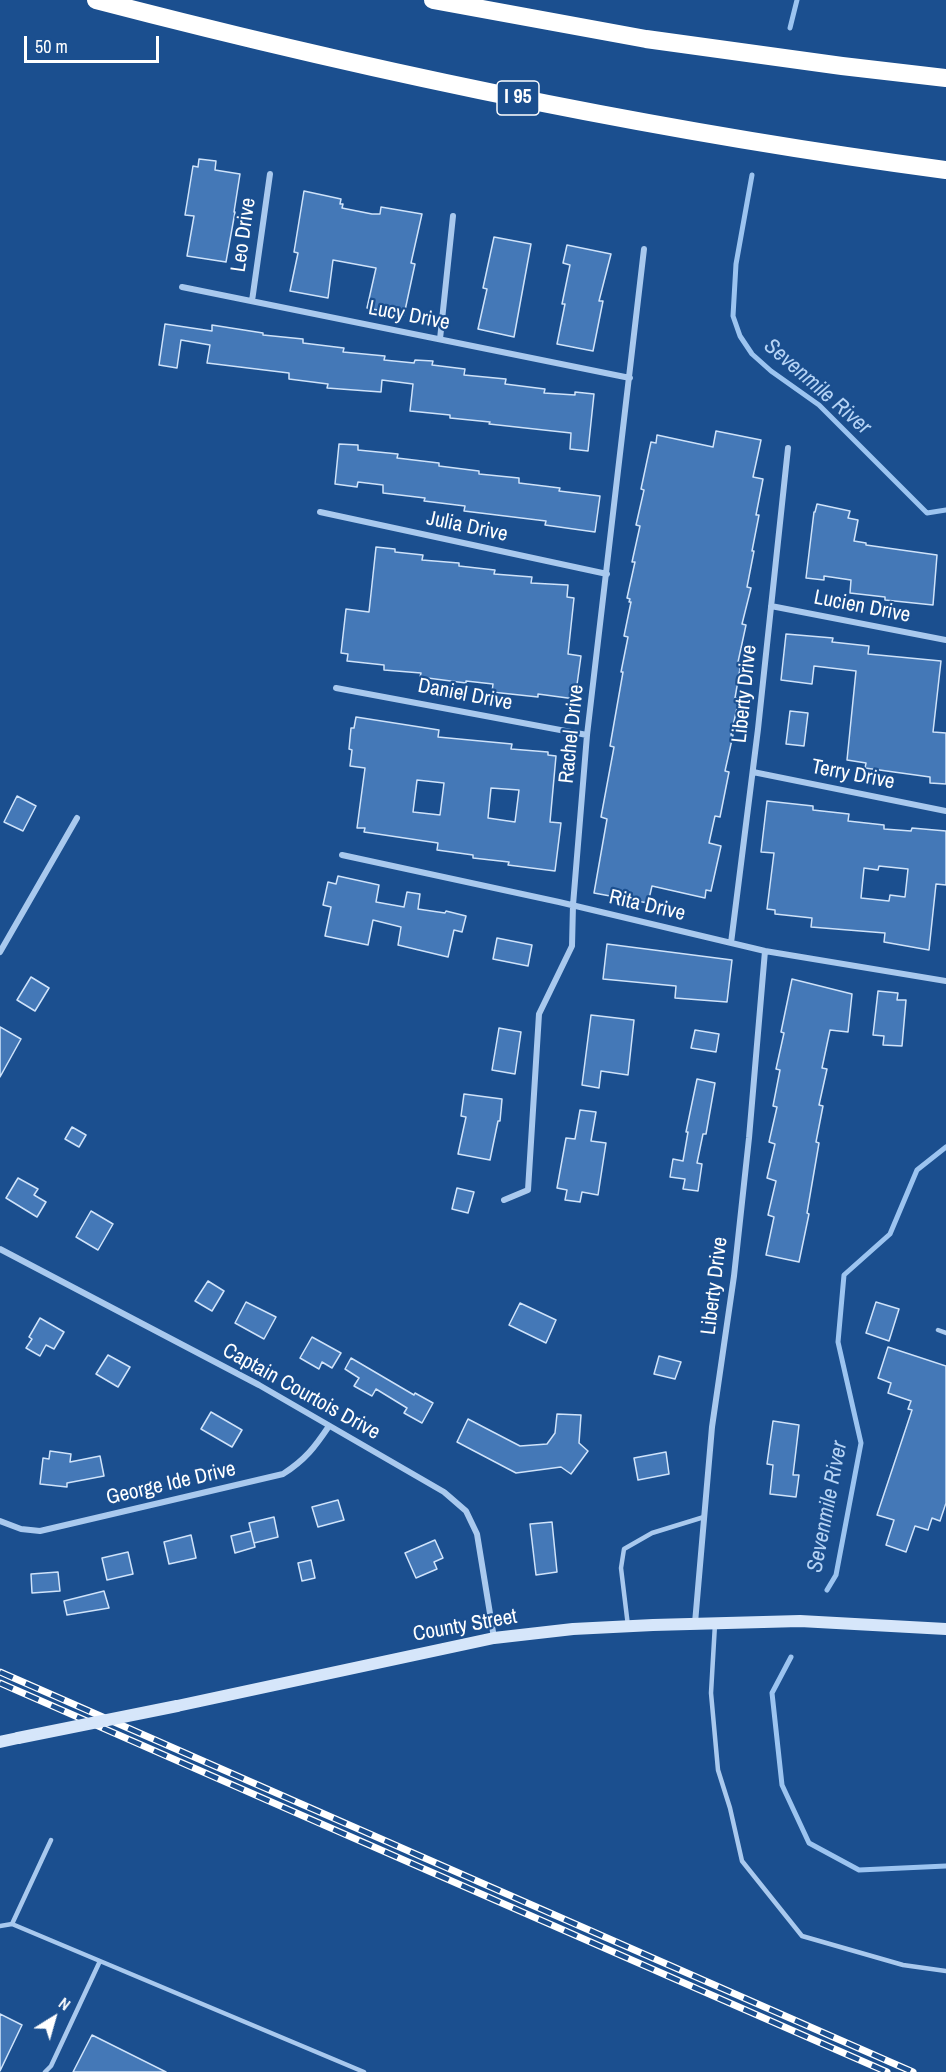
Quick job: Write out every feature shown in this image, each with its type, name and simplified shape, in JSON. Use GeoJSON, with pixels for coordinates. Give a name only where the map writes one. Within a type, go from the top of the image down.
{"type":"FeatureCollection","features":[{"type":"Feature","properties":{"kind":"highway","name":"I 95"},"geometry":{"type":"LineString","coordinates":[[96,0],[304,52],[508,96],[723,136],[946,170]]}},
{"type":"Feature","properties":{"kind":"highway"},"geometry":{"type":"LineString","coordinates":[[433,0],[646,39],[946,78]]}},
{"type":"Feature","properties":{"kind":"main road","name":"County Street"},"geometry":{"type":"LineString","coordinates":[[0,1742],[494,1638],[573,1629],[800,1621],[946,1629]]}},
{"type":"Feature","properties":{"kind":"street","name":"Leo Drive"},"geometry":{"type":"LineString","coordinates":[[252,301],[270,174]]}},
{"type":"Feature","properties":{"kind":"street"},"geometry":{"type":"LineString","coordinates":[[440,339],[453,216]]}},
{"type":"Feature","properties":{"kind":"street","name":"Rachel Drive"},"geometry":{"type":"LineString","coordinates":[[504,1200],[528,1190],[539,1014],[572,946],[573,905],[587,735],[644,249]]}},
{"type":"Feature","properties":{"kind":"street","name":"Lucy Drive"},"geometry":{"type":"LineString","coordinates":[[182,287],[630,378]]}},
{"type":"Feature","properties":{"kind":"street","name":"Liberty Drive"},"geometry":{"type":"LineString","coordinates":[[731,943],[753,772],[788,448]]}},
{"type":"Feature","properties":{"kind":"street","name":"Julia Drive"},"geometry":{"type":"LineString","coordinates":[[320,512],[607,574]]}},
{"type":"Feature","properties":{"kind":"street","name":"Lucien Drive"},"geometry":{"type":"LineString","coordinates":[[771,606],[946,640]]}},
{"type":"Feature","properties":{"kind":"street","name":"Daniel Drive"},"geometry":{"type":"LineString","coordinates":[[336,688],[587,735]]}},
{"type":"Feature","properties":{"kind":"street","name":"Terry Drive"},"geometry":{"type":"LineString","coordinates":[[753,772],[946,811]]}},
{"type":"Feature","properties":{"kind":"street"},"geometry":{"type":"LineString","coordinates":[[0,952],[77,818]]}},
{"type":"Feature","properties":{"kind":"street","name":"Rita Drive"},"geometry":{"type":"LineString","coordinates":[[342,855],[573,905],[765,951],[946,981]]}},
{"type":"Feature","properties":{"kind":"street","name":"Liberty Drive"},"geometry":{"type":"LineString","coordinates":[[695,1624],[712,1427],[734,1276],[748,1150],[765,951]]}},
{"type":"Feature","properties":{"kind":"street","name":"Captain Courtois Drive"},"geometry":{"type":"LineString","coordinates":[[0,1249],[259,1385],[444,1492],[466,1511],[477,1534],[494,1638]]}},
{"type":"Feature","properties":{"kind":"street","name":"George Ide Drive"},"geometry":{"type":"LineString","coordinates":[[0,1521],[21,1529],[40,1532],[283,1474],[301,1463],[329,1426]]}},
{"type":"Feature","properties":{"kind":"lane"},"geometry":{"type":"LineString","coordinates":[[938,1330],[946,1333]]}},
{"type":"Feature","properties":{"kind":"lane"},"geometry":{"type":"LineString","coordinates":[[628,1626],[621,1568],[624,1549],[652,1533],[704,1517]]}},
{"type":"Feature","properties":{"kind":"lane"},"geometry":{"type":"LineString","coordinates":[[715,1623],[711,1693],[718,1770],[730,1808],[742,1861],[802,1936],[903,1965],[946,1971]]}},
{"type":"Feature","properties":{"kind":"lane"},"geometry":{"type":"LineString","coordinates":[[12,1924],[51,1840]]}},
{"type":"Feature","properties":{"kind":"lane"},"geometry":{"type":"LineString","coordinates":[[0,1926],[12,1924],[364,2072]]}},
{"type":"Feature","properties":{"kind":"lane"},"geometry":{"type":"LineString","coordinates":[[45,2072],[51,2066],[100,1961]]}},
{"type":"Feature","properties":{"kind":"building"},"geometry":{"type":"Polygon","coordinates":[[[199,159],[216,161],[215,170],[240,174],[226,262],[187,256],[194,216],[185,215],[193,166],[198,167],[199,159]]]}},
{"type":"Feature","properties":{"kind":"building"},"geometry":{"type":"Polygon","coordinates":[[[304,191],[341,199],[342,208],[372,214],[380,214],[381,207],[422,214],[411,263],[415,264],[404,315],[367,308],[376,268],[333,260],[328,298],[290,291],[298,253],[294,252],[304,191]]]}},
{"type":"Feature","properties":{"kind":"building"},"geometry":{"type":"Polygon","coordinates":[[[494,237],[531,244],[514,337],[478,329],[487,289],[483,288],[494,237]]]}},
{"type":"Feature","properties":{"kind":"building"},"geometry":{"type":"Polygon","coordinates":[[[567,245],[611,254],[599,301],[603,301],[593,351],[557,344],[570,265],[563,263],[567,245]]]}},
{"type":"Feature","properties":{"kind":"building"},"geometry":{"type":"Polygon","coordinates":[[[165,324],[212,331],[212,325],[263,333],[263,335],[303,339],[303,343],[344,348],[343,352],[385,356],[384,360],[414,363],[415,360],[433,361],[432,365],[465,369],[464,375],[506,379],[505,384],[545,389],[544,393],[594,394],[588,451],[570,449],[571,433],[489,424],[490,422],[450,418],[450,415],[410,411],[413,384],[382,380],[381,392],[327,388],[328,384],[289,379],[289,373],[207,363],[210,345],[181,340],[177,368],[159,365],[165,324]]]}},
{"type":"Feature","properties":{"kind":"building"},"geometry":{"type":"Polygon","coordinates":[[[716,431],[761,440],[753,477],[763,479],[747,587],[751,588],[742,624],[746,625],[738,662],[741,663],[735,698],[739,699],[725,771],[729,772],[720,817],[715,816],[709,843],[721,846],[711,891],[706,890],[705,898],[652,886],[648,903],[594,893],[607,819],[601,817],[614,747],[610,746],[628,637],[624,636],[631,602],[627,598],[640,526],[636,525],[651,442],[656,443],[657,435],[713,447],[716,431]]]}},
{"type":"Feature","properties":{"kind":"building"},"geometry":{"type":"Polygon","coordinates":[[[339,444],[358,445],[358,450],[398,454],[397,458],[439,463],[439,466],[479,471],[479,474],[519,478],[519,483],[560,488],[559,491],[600,496],[595,532],[545,525],[546,521],[464,511],[465,506],[383,493],[383,485],[358,482],[357,487],[335,484],[339,444]]]}},
{"type":"Feature","properties":{"kind":"building"},"geometry":{"type":"Polygon","coordinates":[[[817,504],[850,511],[848,518],[858,520],[854,541],[866,543],[866,545],[937,555],[933,605],[885,600],[885,597],[850,593],[851,580],[824,576],[824,580],[806,578],[817,504]]]}},
{"type":"Feature","properties":{"kind":"building"},"geometry":{"type":"Polygon","coordinates":[[[376,547],[423,555],[422,560],[459,563],[459,566],[495,570],[494,574],[532,577],[531,583],[568,585],[567,597],[574,598],[568,654],[581,656],[575,699],[538,694],[538,697],[492,692],[493,684],[420,677],[421,673],[384,670],[384,665],[347,661],[348,654],[341,653],[346,609],[369,612],[376,547]]]}},
{"type":"Feature","properties":{"kind":"building"},"geometry":{"type":"Polygon","coordinates":[[[786,634],[833,638],[832,642],[869,646],[868,654],[941,661],[933,732],[946,733],[946,784],[930,783],[930,777],[865,768],[866,763],[847,760],[856,671],[814,666],[812,684],[781,680],[786,634]]]}},
{"type":"Feature","properties":{"kind":"building"},"geometry":{"type":"Polygon","coordinates":[[[790,711],[808,713],[804,746],[786,744],[790,711]]]}},
{"type":"Feature","properties":{"kind":"building"},"geometry":{"type":"Polygon","coordinates":[[[356,717],[439,730],[438,737],[512,744],[511,749],[548,752],[548,755],[556,756],[550,822],[561,823],[555,871],[473,858],[473,855],[437,850],[438,843],[364,832],[365,828],[357,828],[365,768],[350,766],[351,728],[354,728],[356,717]],[[417,780],[413,812],[440,815],[444,783],[417,780]],[[491,788],[488,818],[515,822],[519,790],[491,788]]]}},
{"type":"Feature","properties":{"kind":"building"},"geometry":{"type":"Polygon","coordinates":[[[17,796],[36,806],[23,831],[4,822],[17,796]]]}},
{"type":"Feature","properties":{"kind":"building"},"geometry":{"type":"Polygon","coordinates":[[[767,801],[813,806],[813,810],[849,814],[848,821],[884,825],[884,829],[911,831],[912,828],[946,831],[946,885],[936,884],[929,950],[884,942],[885,933],[811,927],[812,918],[775,914],[775,910],[767,909],[774,853],[761,852],[767,801]],[[879,866],[878,870],[864,868],[861,898],[889,901],[890,895],[905,897],[908,869],[879,866]]]}},
{"type":"Feature","properties":{"kind":"building"},"geometry":{"type":"Polygon","coordinates":[[[338,876],[379,885],[376,902],[404,907],[407,892],[420,894],[418,909],[445,913],[446,911],[466,916],[462,932],[454,930],[448,957],[398,945],[401,927],[373,920],[368,945],[325,936],[331,907],[323,905],[328,882],[336,884],[338,876]]]}},
{"type":"Feature","properties":{"kind":"building"},"geometry":{"type":"Polygon","coordinates":[[[497,938],[532,945],[528,966],[493,959],[497,938]]]}},
{"type":"Feature","properties":{"kind":"building"},"geometry":{"type":"Polygon","coordinates":[[[607,944],[732,960],[727,1002],[675,998],[676,986],[603,979],[607,944]]]}},
{"type":"Feature","properties":{"kind":"building"},"geometry":{"type":"Polygon","coordinates":[[[31,977],[49,988],[35,1011],[17,1000],[31,977]]]}},
{"type":"Feature","properties":{"kind":"building"},"geometry":{"type":"Polygon","coordinates":[[[792,979],[852,994],[848,1032],[830,1030],[822,1068],[827,1069],[819,1105],[823,1106],[816,1142],[819,1143],[807,1213],[809,1214],[799,1262],[766,1255],[774,1217],[768,1215],[776,1181],[767,1178],[775,1144],[769,1142],[777,1107],[773,1106],[780,1070],[776,1069],[784,1033],[781,1032],[792,979]]]}},
{"type":"Feature","properties":{"kind":"building"},"geometry":{"type":"Polygon","coordinates":[[[878,991],[898,993],[897,1000],[906,1000],[902,1046],[883,1045],[884,1036],[873,1035],[878,991]]]}},
{"type":"Feature","properties":{"kind":"building"},"geometry":{"type":"Polygon","coordinates":[[[591,1015],[634,1020],[628,1075],[601,1071],[599,1088],[582,1085],[591,1015]]]}},
{"type":"Feature","properties":{"kind":"building"},"geometry":{"type":"Polygon","coordinates":[[[0,1027],[21,1039],[0,1077],[0,1027]]]}},
{"type":"Feature","properties":{"kind":"building"},"geometry":{"type":"Polygon","coordinates":[[[499,1028],[521,1032],[515,1074],[492,1070],[499,1028]]]}},
{"type":"Feature","properties":{"kind":"building"},"geometry":{"type":"Polygon","coordinates":[[[695,1030],[719,1034],[716,1052],[691,1048],[695,1030]]]}},
{"type":"Feature","properties":{"kind":"building"},"geometry":{"type":"Polygon","coordinates":[[[697,1079],[715,1083],[706,1134],[703,1134],[697,1163],[702,1164],[698,1191],[683,1189],[685,1179],[670,1177],[673,1159],[683,1161],[688,1132],[686,1132],[697,1079]]]}},
{"type":"Feature","properties":{"kind":"building"},"geometry":{"type":"Polygon","coordinates":[[[464,1094],[502,1099],[500,1121],[498,1121],[490,1160],[458,1154],[466,1117],[461,1116],[464,1094]]]}},
{"type":"Feature","properties":{"kind":"building"},"geometry":{"type":"Polygon","coordinates":[[[580,1110],[596,1112],[591,1141],[606,1143],[598,1195],[582,1192],[580,1202],[565,1200],[567,1190],[557,1188],[566,1138],[575,1139],[580,1110]]]}},
{"type":"Feature","properties":{"kind":"building"},"geometry":{"type":"Polygon","coordinates":[[[72,1127],[86,1135],[79,1147],[65,1139],[72,1127]]]}},
{"type":"Feature","properties":{"kind":"building"},"geometry":{"type":"Polygon","coordinates":[[[18,1178],[38,1189],[34,1195],[46,1202],[37,1217],[6,1198],[18,1178]]]}},
{"type":"Feature","properties":{"kind":"building"},"geometry":{"type":"Polygon","coordinates":[[[457,1188],[474,1192],[468,1213],[452,1209],[457,1188]]]}},
{"type":"Feature","properties":{"kind":"building"},"geometry":{"type":"Polygon","coordinates":[[[91,1211],[113,1224],[98,1250],[76,1237],[91,1211]]]}},
{"type":"Feature","properties":{"kind":"building"},"geometry":{"type":"Polygon","coordinates":[[[208,1281],[224,1291],[212,1311],[195,1301],[208,1281]]]}},
{"type":"Feature","properties":{"kind":"building"},"geometry":{"type":"Polygon","coordinates":[[[246,1302],[276,1317],[264,1339],[235,1323],[246,1302]]]}},
{"type":"Feature","properties":{"kind":"building"},"geometry":{"type":"Polygon","coordinates":[[[876,1302],[899,1309],[889,1341],[866,1333],[876,1302]]]}},
{"type":"Feature","properties":{"kind":"building"},"geometry":{"type":"Polygon","coordinates":[[[520,1303],[556,1320],[546,1343],[509,1325],[520,1303]]]}},
{"type":"Feature","properties":{"kind":"building"},"geometry":{"type":"Polygon","coordinates":[[[40,1318],[64,1332],[54,1349],[46,1345],[40,1356],[26,1348],[32,1339],[29,1337],[40,1318]]]}},
{"type":"Feature","properties":{"kind":"building"},"geometry":{"type":"Polygon","coordinates":[[[312,1337],[341,1353],[332,1368],[322,1362],[319,1369],[300,1358],[312,1337]]]}},
{"type":"Feature","properties":{"kind":"building"},"geometry":{"type":"Polygon","coordinates":[[[888,1347],[946,1366],[946,1503],[940,1521],[932,1518],[928,1530],[915,1526],[906,1552],[886,1545],[894,1520],[877,1515],[912,1410],[908,1409],[911,1401],[888,1393],[891,1383],[878,1378],[888,1347]]]}},
{"type":"Feature","properties":{"kind":"building"},"geometry":{"type":"Polygon","coordinates":[[[108,1355],[130,1367],[118,1387],[96,1374],[108,1355]]]}},
{"type":"Feature","properties":{"kind":"building"},"geometry":{"type":"Polygon","coordinates":[[[659,1356],[681,1362],[675,1379],[654,1374],[659,1356]]]}},
{"type":"Feature","properties":{"kind":"building"},"geometry":{"type":"Polygon","coordinates":[[[351,1358],[414,1395],[415,1393],[433,1403],[422,1423],[404,1413],[407,1408],[376,1389],[372,1396],[354,1386],[359,1378],[345,1369],[351,1358]]]}},
{"type":"Feature","properties":{"kind":"building"},"geometry":{"type":"Polygon","coordinates":[[[211,1412],[242,1430],[232,1447],[201,1429],[211,1412]]]}},
{"type":"Feature","properties":{"kind":"building"},"geometry":{"type":"Polygon","coordinates":[[[557,1414],[581,1415],[579,1443],[588,1451],[571,1474],[561,1467],[516,1473],[457,1442],[468,1419],[520,1446],[547,1444],[555,1433],[557,1414]]]}},
{"type":"Feature","properties":{"kind":"building"},"geometry":{"type":"Polygon","coordinates":[[[773,1421],[799,1425],[793,1475],[799,1475],[796,1497],[770,1494],[773,1465],[767,1464],[773,1421]]]}},
{"type":"Feature","properties":{"kind":"building"},"geometry":{"type":"Polygon","coordinates":[[[50,1451],[71,1454],[70,1462],[100,1456],[104,1476],[67,1483],[67,1487],[40,1484],[43,1458],[49,1459],[50,1451]]]}},
{"type":"Feature","properties":{"kind":"building"},"geometry":{"type":"Polygon","coordinates":[[[666,1452],[669,1474],[638,1480],[634,1458],[666,1452]]]}},
{"type":"Feature","properties":{"kind":"building"},"geometry":{"type":"Polygon","coordinates":[[[338,1500],[344,1520],[318,1527],[312,1507],[338,1500]]]}},
{"type":"Feature","properties":{"kind":"building"},"geometry":{"type":"Polygon","coordinates":[[[274,1517],[278,1537],[254,1543],[249,1523],[274,1517]]]}},
{"type":"Feature","properties":{"kind":"building"},"geometry":{"type":"Polygon","coordinates":[[[552,1522],[557,1572],[536,1575],[530,1524],[552,1522]]]}},
{"type":"Feature","properties":{"kind":"building"},"geometry":{"type":"Polygon","coordinates":[[[251,1531],[255,1547],[235,1553],[231,1536],[251,1531]]]}},
{"type":"Feature","properties":{"kind":"building"},"geometry":{"type":"Polygon","coordinates":[[[191,1535],[196,1558],[169,1564],[164,1542],[191,1535]]]}},
{"type":"Feature","properties":{"kind":"building"},"geometry":{"type":"Polygon","coordinates":[[[435,1540],[443,1558],[434,1562],[437,1569],[416,1578],[405,1553],[435,1540]]]}},
{"type":"Feature","properties":{"kind":"building"},"geometry":{"type":"Polygon","coordinates":[[[128,1552],[133,1574],[107,1580],[102,1558],[128,1552]]]}},
{"type":"Feature","properties":{"kind":"building"},"geometry":{"type":"Polygon","coordinates":[[[311,1560],[315,1578],[302,1581],[298,1563],[311,1560]]]}},
{"type":"Feature","properties":{"kind":"building"},"geometry":{"type":"Polygon","coordinates":[[[58,1572],[60,1591],[32,1593],[31,1574],[58,1572]]]}},
{"type":"Feature","properties":{"kind":"building"},"geometry":{"type":"Polygon","coordinates":[[[104,1591],[109,1608],[67,1615],[64,1601],[104,1591]]]}},
{"type":"Feature","properties":{"kind":"building"},"geometry":{"type":"Polygon","coordinates":[[[0,2014],[22,2025],[0,2071],[0,2014]]]}},
{"type":"Feature","properties":{"kind":"building"},"geometry":{"type":"Polygon","coordinates":[[[92,2035],[166,2072],[73,2072],[92,2035]]]}},
{"type":"Feature","properties":{"kind":"waterway","name":"Sevenmile River"},"geometry":{"type":"LineString","coordinates":[[790,28],[797,0]]}},
{"type":"Feature","properties":{"kind":"waterway","name":"Sevenmile River"},"geometry":{"type":"LineString","coordinates":[[752,175],[736,264],[733,316],[740,336],[752,354],[771,371],[819,405],[927,513],[946,510]]}},
{"type":"Feature","properties":{"kind":"waterway","name":"Sevenmile River"},"geometry":{"type":"LineString","coordinates":[[827,1590],[836,1575],[861,1443],[838,1342],[844,1275],[890,1234],[917,1170],[946,1147]]}},
{"type":"Feature","properties":{"kind":"waterway","name":"Sevenmile River"},"geometry":{"type":"LineString","coordinates":[[791,1657],[772,1693],[782,1785],[809,1843],[859,1870],[946,1866]]}},
{"type":"Feature","properties":{"kind":"railway"},"geometry":{"type":"LineString","coordinates":[[0,1672],[913,2072]]}},
{"type":"Feature","properties":{"kind":"railway"},"geometry":{"type":"LineString","coordinates":[[0,1683],[887,2072]]}}]}
